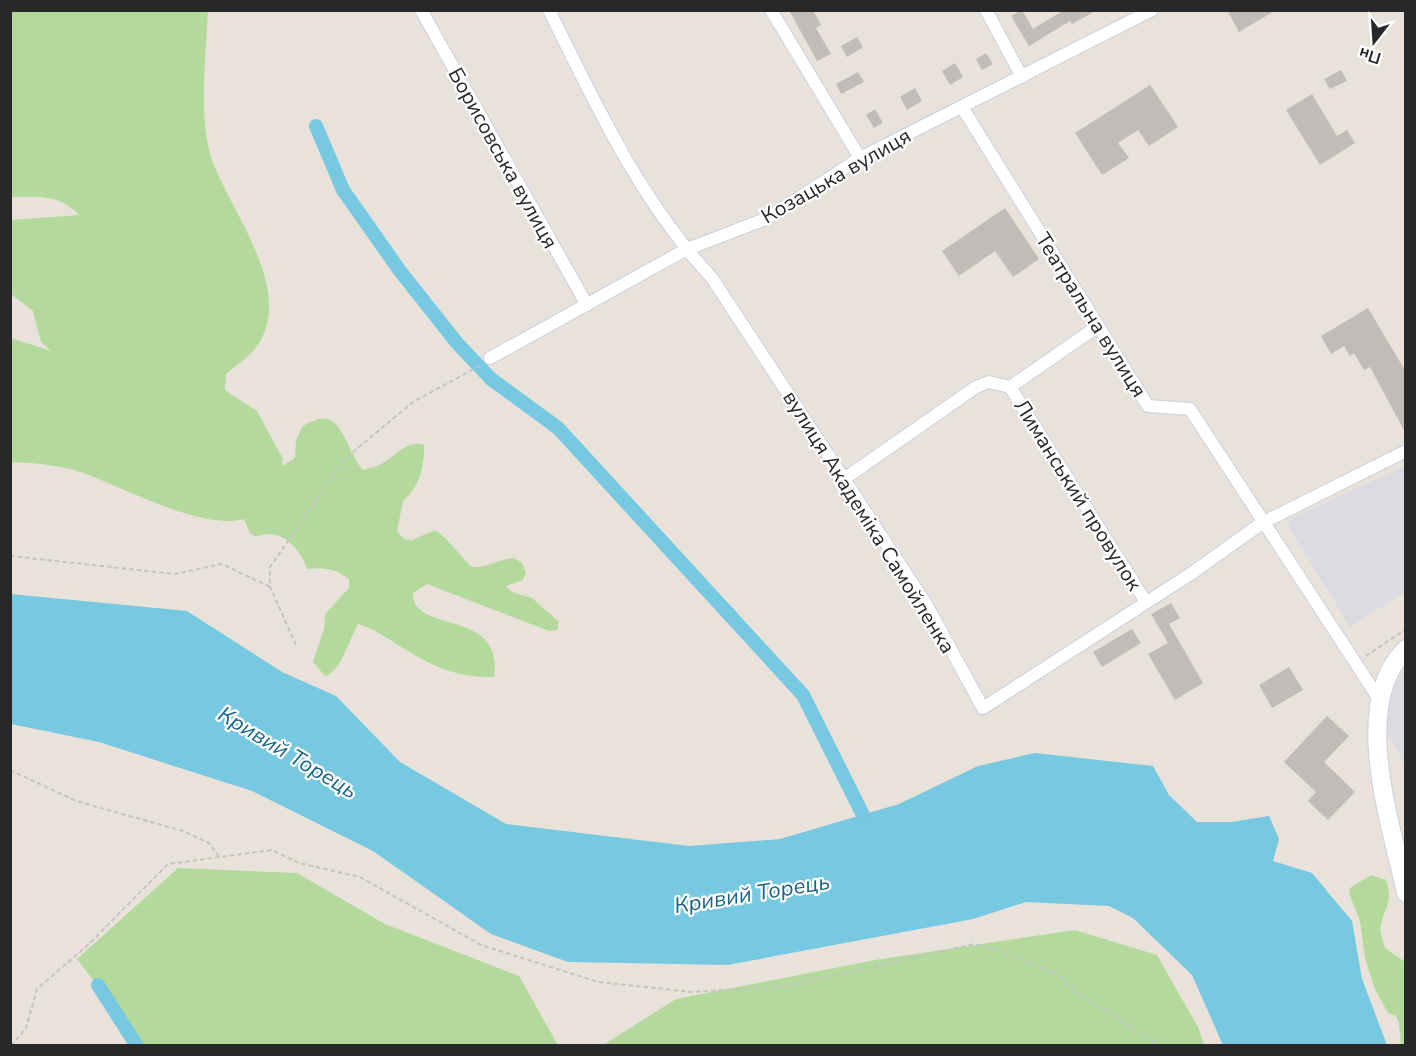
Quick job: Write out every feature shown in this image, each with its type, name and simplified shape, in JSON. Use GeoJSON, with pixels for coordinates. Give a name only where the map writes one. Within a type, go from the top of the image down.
{"type":"FeatureCollection","features":[{"type":"Feature","properties":{"kind":"street","name":"Борисовська вулиця"},"geometry":{"type":"LineString","coordinates":[[421,10],[587,304]]}},
{"type":"Feature","properties":{"kind":"street","name":"вулиця Академіка Самойленка"},"geometry":{"type":"LineString","coordinates":[[549,10],[612,135],[685,250],[712,278],[926,604],[983,708],[1262,523],[1406,451]]}},
{"type":"Feature","properties":{"kind":"street"},"geometry":{"type":"LineString","coordinates":[[771,10],[860,158]]}},
{"type":"Feature","properties":{"kind":"street"},"geometry":{"type":"LineString","coordinates":[[986,10],[1022,77]]}},
{"type":"Feature","properties":{"kind":"street","name":"Козацька вулиця"},"geometry":{"type":"LineString","coordinates":[[487,360],[685,250],[768,218],[860,158],[1152,10]]}},
{"type":"Feature","properties":{"kind":"street","name":"Театральна вулиця"},"geometry":{"type":"LineString","coordinates":[[962,107],[1148,406],[1190,409],[1378,699]]}},
{"type":"Feature","properties":{"kind":"street"},"geometry":{"type":"LineString","coordinates":[[843,479],[976,387],[989,382],[1010,387],[1098,326]]}},
{"type":"Feature","properties":{"kind":"street","name":"Лиманський провулок"},"geometry":{"type":"LineString","coordinates":[[1010,387],[1146,602]]}},
{"type":"Feature","properties":{"kind":"street"},"geometry":{"type":"LineString","coordinates":[[1406,649],[1395,659],[1378,699],[1377,756],[1406,893]]}},
{"type":"Feature","properties":{"kind":"path"},"geometry":{"type":"LineString","coordinates":[[296,645],[270,587],[270,567],[346,458],[413,402],[471,372],[487,360]]}},
{"type":"Feature","properties":{"kind":"path"},"geometry":{"type":"LineString","coordinates":[[10,556],[175,574],[222,564],[270,587]]}},
{"type":"Feature","properties":{"kind":"path"},"geometry":{"type":"LineString","coordinates":[[1355,663],[1406,629]]}},
{"type":"Feature","properties":{"kind":"path"},"geometry":{"type":"LineString","coordinates":[[10,770],[76,801],[183,831],[209,843],[220,858]]}},
{"type":"Feature","properties":{"kind":"path"},"geometry":{"type":"LineString","coordinates":[[11,1046],[26,1028],[37,989],[88,945],[168,864],[272,850],[299,863],[360,877],[481,945],[598,982],[693,992],[786,986],[974,944],[1001,951],[1055,973],[1077,992],[1162,1046]]}},
{"type":"Feature","properties":{"kind":"shaded area"},"geometry":{"type":"Polygon","coordinates":[[[1405,466],[1405,592],[1350,627],[1288,526],[1292,518],[1405,466]]]}},
{"type":"Feature","properties":{"kind":"shaded area"},"geometry":{"type":"Polygon","coordinates":[[[1405,669],[1405,764],[1385,730],[1387,698],[1405,669]]]}},
{"type":"Feature","properties":{"kind":"green space"},"geometry":{"type":"Polygon","coordinates":[[[11,10],[208,11],[204,106],[208,144],[221,181],[257,254],[265,280],[269,305],[266,328],[254,350],[226,374],[225,390],[257,411],[283,459],[282,466],[295,458],[296,441],[302,427],[316,420],[326,419],[334,422],[363,470],[381,464],[412,444],[424,445],[420,476],[409,496],[403,501],[397,531],[404,539],[412,540],[435,530],[472,567],[514,558],[522,563],[526,573],[523,580],[506,586],[512,592],[532,598],[559,622],[557,630],[549,631],[427,584],[413,593],[417,606],[427,614],[473,631],[486,640],[494,655],[494,677],[471,676],[441,668],[379,633],[358,624],[340,662],[325,676],[313,662],[324,629],[325,614],[349,588],[349,580],[340,573],[307,569],[304,561],[288,541],[273,534],[256,537],[250,533],[244,519],[227,521],[207,519],[163,506],[75,470],[11,462],[11,338],[51,351],[41,342],[33,311],[11,294],[11,220],[79,215],[72,208],[56,200],[39,197],[11,197],[11,10]]]}},
{"type":"Feature","properties":{"kind":"green space"},"geometry":{"type":"Polygon","coordinates":[[[178,868],[297,873],[385,924],[519,976],[558,1045],[143,1045],[77,959],[178,868]]]}},
{"type":"Feature","properties":{"kind":"green space"},"geometry":{"type":"Polygon","coordinates":[[[1371,875],[1386,880],[1388,887],[1388,903],[1381,927],[1385,948],[1405,962],[1405,1045],[1401,1045],[1396,1016],[1388,1013],[1374,987],[1365,958],[1360,921],[1349,893],[1350,888],[1371,875]]]}},
{"type":"Feature","properties":{"kind":"green space"},"geometry":{"type":"Polygon","coordinates":[[[1075,930],[1157,955],[1199,1029],[1204,1045],[603,1045],[676,999],[875,960],[1075,930]]]}},
{"type":"Feature","properties":{"kind":"water","name":"Кривий Торець"},"geometry":{"type":"Polygon","coordinates":[[[11,594],[187,611],[282,672],[336,696],[400,762],[506,824],[689,846],[780,839],[899,804],[978,766],[1035,753],[1153,766],[1169,795],[1197,822],[1231,822],[1269,816],[1279,839],[1273,861],[1312,873],[1352,921],[1362,979],[1387,1045],[1223,1045],[1192,975],[1133,918],[1109,906],[1026,902],[973,919],[728,965],[568,962],[491,934],[373,851],[252,791],[99,742],[11,724],[11,594]]]}},
{"type":"Feature","properties":{"kind":"building"},"geometry":{"type":"Polygon","coordinates":[[[789,10],[813,10],[821,25],[816,28],[831,54],[817,61],[789,10]]]}},
{"type":"Feature","properties":{"kind":"building"},"geometry":{"type":"Polygon","coordinates":[[[1022,10],[1033,29],[1064,10],[1097,10],[1072,24],[1070,21],[1029,46],[1011,16],[1022,10]]]}},
{"type":"Feature","properties":{"kind":"building"},"geometry":{"type":"Polygon","coordinates":[[[1227,10],[1276,10],[1239,32],[1227,10]]]}},
{"type":"Feature","properties":{"kind":"building"},"geometry":{"type":"Polygon","coordinates":[[[857,37],[863,47],[847,57],[841,46],[857,37]]]}},
{"type":"Feature","properties":{"kind":"building"},"geometry":{"type":"Polygon","coordinates":[[[986,53],[993,64],[982,70],[976,59],[986,53]]]}},
{"type":"Feature","properties":{"kind":"building"},"geometry":{"type":"Polygon","coordinates":[[[955,63],[963,77],[950,85],[942,71],[955,63]]]}},
{"type":"Feature","properties":{"kind":"building"},"geometry":{"type":"Polygon","coordinates":[[[1341,70],[1347,81],[1330,89],[1324,79],[1341,70]]]}},
{"type":"Feature","properties":{"kind":"building"},"geometry":{"type":"Polygon","coordinates":[[[858,72],[864,82],[841,94],[836,84],[858,72]]]}},
{"type":"Feature","properties":{"kind":"building"},"geometry":{"type":"Polygon","coordinates":[[[1150,85],[1178,127],[1149,146],[1138,130],[1118,143],[1129,158],[1102,175],[1075,133],[1150,85]]]}},
{"type":"Feature","properties":{"kind":"building"},"geometry":{"type":"Polygon","coordinates":[[[915,88],[922,101],[907,110],[900,97],[915,88]]]}},
{"type":"Feature","properties":{"kind":"building"},"geometry":{"type":"Polygon","coordinates":[[[1312,94],[1337,136],[1347,130],[1355,143],[1320,165],[1286,110],[1312,94]]]}},
{"type":"Feature","properties":{"kind":"building"},"geometry":{"type":"Polygon","coordinates":[[[875,109],[883,123],[874,128],[866,115],[875,109]]]}},
{"type":"Feature","properties":{"kind":"building"},"geometry":{"type":"Polygon","coordinates":[[[1005,208],[1039,259],[1013,277],[995,251],[959,276],[942,251],[1005,208]]]}},
{"type":"Feature","properties":{"kind":"building"},"geometry":{"type":"Polygon","coordinates":[[[1368,308],[1406,372],[1406,434],[1370,367],[1364,370],[1354,353],[1350,356],[1344,346],[1331,354],[1321,336],[1368,308]]]}},
{"type":"Feature","properties":{"kind":"building"},"geometry":{"type":"Polygon","coordinates":[[[1171,603],[1180,618],[1169,624],[1203,683],[1175,700],[1148,654],[1168,643],[1151,614],[1171,603]]]}},
{"type":"Feature","properties":{"kind":"building"},"geometry":{"type":"Polygon","coordinates":[[[1132,629],[1141,643],[1102,667],[1093,652],[1132,629]]]}},
{"type":"Feature","properties":{"kind":"building"},"geometry":{"type":"Polygon","coordinates":[[[1289,667],[1303,690],[1272,708],[1259,685],[1289,667]]]}},
{"type":"Feature","properties":{"kind":"building"},"geometry":{"type":"Polygon","coordinates":[[[1327,716],[1349,736],[1324,762],[1355,792],[1328,820],[1308,801],[1316,792],[1284,762],[1327,716]]]}},
{"type":"Feature","properties":{"kind":"waterway"},"geometry":{"type":"LineString","coordinates":[[316,126],[343,190],[400,271],[457,343],[491,379],[558,428],[803,695],[863,815]]}},
{"type":"Feature","properties":{"kind":"waterway"},"geometry":{"type":"LineString","coordinates":[[98,985],[137,1046]]}}]}
